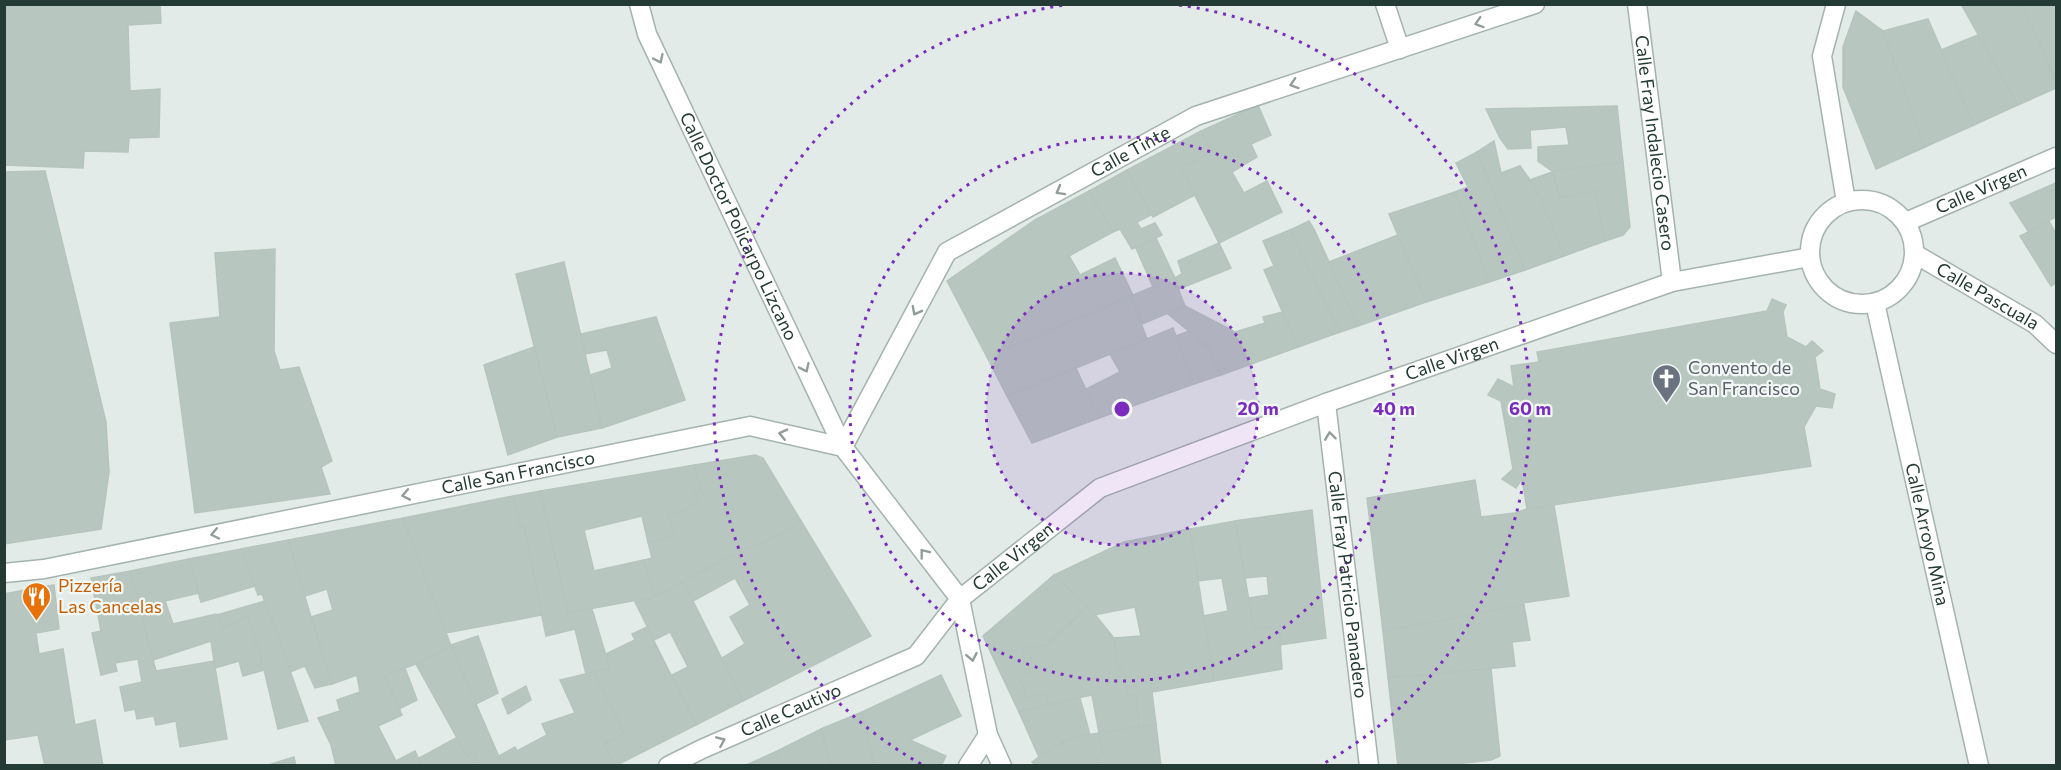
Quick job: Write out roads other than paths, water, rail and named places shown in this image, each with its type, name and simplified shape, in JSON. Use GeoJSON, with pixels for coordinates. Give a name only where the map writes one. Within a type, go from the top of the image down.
{"type":"FeatureCollection","features":[{"type":"Feature","properties":{"kind":"street","name":"Calle Doctor Policarpo Lizcano"},"geometry":{"type":"LineString","coordinates":[[639,4],[648,34],[843,447]]}},
{"type":"Feature","properties":{"kind":"street"},"geometry":{"type":"LineString","coordinates":[[1385,4],[1400,49]]}},
{"type":"Feature","properties":{"kind":"street","name":"Calle Tinte"},"geometry":{"type":"LineString","coordinates":[[843,447],[947,252],[1196,116],[1535,4]]}},
{"type":"Feature","properties":{"kind":"street","name":"Calle Fray Indalecio Casero"},"geometry":{"type":"LineString","coordinates":[[1637,4],[1672,282]]}},
{"type":"Feature","properties":{"kind":"street"},"geometry":{"type":"LineString","coordinates":[[1836,4],[1822,57],[1846,202]]}},
{"type":"Feature","properties":{"kind":"street","name":"Calle Virgen"},"geometry":{"type":"LineString","coordinates":[[1906,222],[2056,157]]}},
{"type":"Feature","properties":{"kind":"street"},"geometry":{"type":"LineString","coordinates":[[1863,199],[1879,202],[1894,210],[1906,222],[1915,254],[1911,271],[1903,285],[1890,296],[1875,303],[1857,305],[1839,300],[1825,289],[1814,275],[1810,257],[1811,240],[1818,223],[1830,210],[1846,202],[1863,199]]}},
{"type":"Feature","properties":{"kind":"street","name":"Calle Pascuala"},"geometry":{"type":"LineString","coordinates":[[1915,254],[2035,324],[2056,344]]}},
{"type":"Feature","properties":{"kind":"street","name":"Calle Virgen"},"geometry":{"type":"LineString","coordinates":[[916,656],[960,599],[1100,488],[1326,403],[1672,282],[1810,257]]}},
{"type":"Feature","properties":{"kind":"street","name":"Calle Arroyo Mina"},"geometry":{"type":"LineString","coordinates":[[1875,303],[1979,765]]}},
{"type":"Feature","properties":{"kind":"street","name":"Calle Fray Patricio Panadero"},"geometry":{"type":"LineString","coordinates":[[1326,403],[1369,765]]}},
{"type":"Feature","properties":{"kind":"street","name":"Calle San Francisco"},"geometry":{"type":"LineString","coordinates":[[4,573],[44,569],[750,426],[843,447]]}},
{"type":"Feature","properties":{"kind":"street"},"geometry":{"type":"LineString","coordinates":[[843,447],[960,599],[988,735],[1002,765]]}},
{"type":"Feature","properties":{"kind":"street","name":"Calle Cautivo"},"geometry":{"type":"LineString","coordinates":[[668,765],[916,656]]}},
{"type":"Feature","properties":{"kind":"street"},"geometry":{"type":"LineString","coordinates":[[968,765],[988,735]]}},
{"type":"Feature","properties":{"kind":"place","name":"Convento de San Francisco"},"geometry":{"type":"Point","coordinates":[1667,404]}},
{"type":"Feature","properties":{"kind":"place","name":"Pizzería Las Cancelas"},"geometry":{"type":"Point","coordinates":[37,622]}}]}
